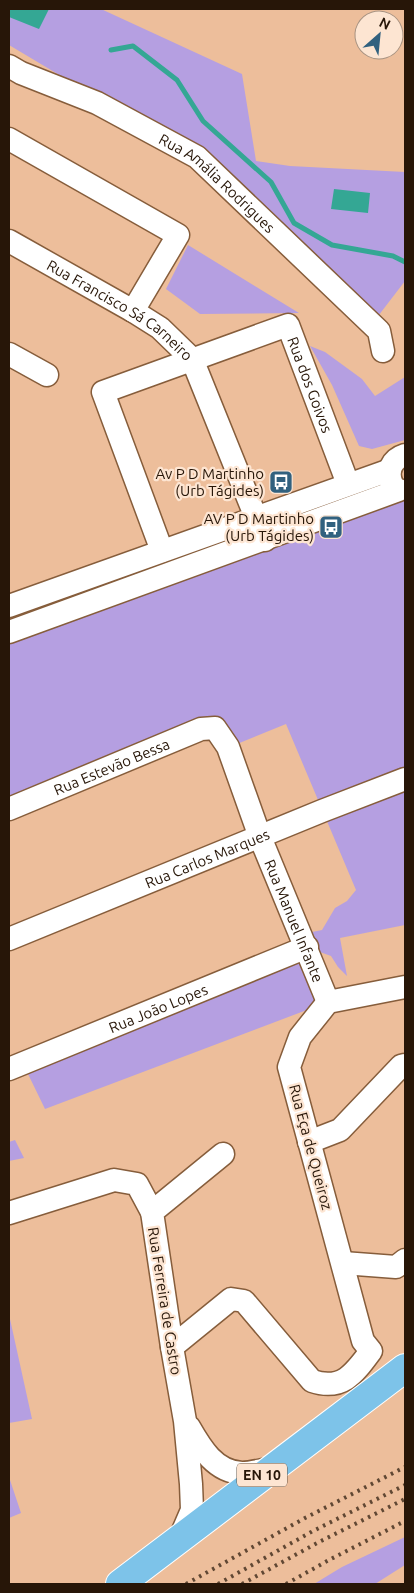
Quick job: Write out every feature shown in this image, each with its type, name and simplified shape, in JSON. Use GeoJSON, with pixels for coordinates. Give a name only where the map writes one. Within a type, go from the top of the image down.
{"type":"FeatureCollection","features":[{"type":"Feature","properties":{"kind":"main road","name":"EN 10"},"geometry":{"type":"LineString","coordinates":[[120,1584],[405,1368]]}},
{"type":"Feature","properties":{"kind":"street","name":"Rua Amália Rodrigues"},"geometry":{"type":"LineString","coordinates":[[9,66],[21,73],[97,103],[197,157],[379,331],[383,351]]}},
{"type":"Feature","properties":{"kind":"street"},"geometry":{"type":"LineString","coordinates":[[9,139],[178,236],[133,311]]}},
{"type":"Feature","properties":{"kind":"street","name":"Rua Francisco Sá Carneiro"},"geometry":{"type":"LineString","coordinates":[[9,241],[160,328],[192,359],[265,540]]}},
{"type":"Feature","properties":{"kind":"street","name":"Rua dos Goivos"},"geometry":{"type":"LineString","coordinates":[[192,359],[288,325],[348,484]]}},
{"type":"Feature","properties":{"kind":"street"},"geometry":{"type":"LineString","coordinates":[[9,354],[48,375]]}},
{"type":"Feature","properties":{"kind":"street"},"geometry":{"type":"LineString","coordinates":[[162,551],[103,392],[192,359]]}},
{"type":"Feature","properties":{"kind":"street"},"geometry":{"type":"LineString","coordinates":[[9,606],[348,484],[397,463]]}},
{"type":"Feature","properties":{"kind":"street"},"geometry":{"type":"LineString","coordinates":[[9,632],[402,492],[391,482],[397,463]]}},
{"type":"Feature","properties":{"kind":"street","name":"Rua Estevão Bessa"},"geometry":{"type":"LineString","coordinates":[[9,809],[201,729],[215,728]]}},
{"type":"Feature","properties":{"kind":"street","name":"Rua Manuel Infante"},"geometry":{"type":"LineString","coordinates":[[215,728],[228,747],[260,836],[328,1002]]}},
{"type":"Feature","properties":{"kind":"street","name":"Rua Carlos Marques"},"geometry":{"type":"LineString","coordinates":[[9,939],[405,779]]}},
{"type":"Feature","properties":{"kind":"street","name":"Rua João Lopes"},"geometry":{"type":"LineString","coordinates":[[9,1069],[307,947]]}},
{"type":"Feature","properties":{"kind":"street"},"geometry":{"type":"LineString","coordinates":[[328,1002],[405,987]]}},
{"type":"Feature","properties":{"kind":"street","name":"Rua Eça de Queiroz"},"geometry":{"type":"LineString","coordinates":[[172,1347],[230,1299],[244,1301],[312,1381],[324,1385],[337,1384],[356,1372],[371,1351],[363,1341],[290,1067],[300,1037],[328,1002]]}},
{"type":"Feature","properties":{"kind":"street"},"geometry":{"type":"LineString","coordinates":[[309,1142],[340,1130],[401,1066],[405,1065]]}},
{"type":"Feature","properties":{"kind":"street","name":"Rua Ferreira de Castro"},"geometry":{"type":"LineString","coordinates":[[180,1538],[192,1510],[191,1484],[185,1421],[152,1212],[223,1154]]}},
{"type":"Feature","properties":{"kind":"street"},"geometry":{"type":"LineString","coordinates":[[9,1213],[114,1180],[137,1184],[152,1212]]}},
{"type":"Feature","properties":{"kind":"street"},"geometry":{"type":"LineString","coordinates":[[343,1263],[396,1267],[405,1260]]}},
{"type":"Feature","properties":{"kind":"street","name":"Rua Ferreira de Castro"},"geometry":{"type":"LineString","coordinates":[[185,1421],[201,1449],[212,1461],[224,1468],[241,1473],[269,1470]]}},
{"type":"Feature","properties":{"kind":"shaded area"},"geometry":{"type":"Polygon","coordinates":[[[9,9],[101,9],[242,74],[256,161],[290,166],[405,172],[405,281],[372,324],[197,157],[9,45],[9,9]]]}},
{"type":"Feature","properties":{"kind":"shaded area"},"geometry":{"type":"Polygon","coordinates":[[[188,245],[299,313],[200,314],[166,289],[188,245]]]}},
{"type":"Feature","properties":{"kind":"shaded area"},"geometry":{"type":"Polygon","coordinates":[[[310,346],[325,352],[362,379],[375,396],[405,377],[405,440],[372,449],[359,446],[332,385],[310,346]]]}},
{"type":"Feature","properties":{"kind":"shaded area"},"geometry":{"type":"Polygon","coordinates":[[[405,491],[405,925],[340,938],[347,976],[331,956],[320,952],[310,956],[302,934],[322,930],[335,908],[347,901],[356,890],[286,724],[237,744],[215,728],[9,811],[9,632],[405,491]]]}},
{"type":"Feature","properties":{"kind":"shaded area"},"geometry":{"type":"Polygon","coordinates":[[[301,950],[328,1002],[45,1109],[28,1074],[301,950]]]}},
{"type":"Feature","properties":{"kind":"shaded area"},"geometry":{"type":"Polygon","coordinates":[[[15,1140],[24,1158],[9,1161],[9,1142],[15,1140]]]}},
{"type":"Feature","properties":{"kind":"shaded area"},"geometry":{"type":"Polygon","coordinates":[[[9,1319],[32,1419],[9,1423],[9,1319]]]}},
{"type":"Feature","properties":{"kind":"shaded area"},"geometry":{"type":"Polygon","coordinates":[[[9,1477],[21,1513],[9,1518],[9,1477]]]}},
{"type":"Feature","properties":{"kind":"shaded area"},"geometry":{"type":"Polygon","coordinates":[[[405,1537],[405,1565],[375,1584],[314,1584],[342,1567],[405,1537]]]}},
{"type":"Feature","properties":{"kind":"water"},"geometry":{"type":"Polygon","coordinates":[[[9,9],[49,9],[39,29],[9,17],[9,9]]]}},
{"type":"Feature","properties":{"kind":"water"},"geometry":{"type":"Polygon","coordinates":[[[334,189],[370,193],[368,213],[331,209],[334,189]]]}},
{"type":"Feature","properties":{"kind":"waterway"},"geometry":{"type":"LineString","coordinates":[[111,50],[133,46],[177,80],[203,121],[271,182],[294,223],[332,245],[393,256],[405,262]]}},
{"type":"Feature","properties":{"kind":"railway"},"geometry":{"type":"LineString","coordinates":[[186,1584],[305,1518],[405,1467]]}},
{"type":"Feature","properties":{"kind":"railway"},"geometry":{"type":"LineString","coordinates":[[218,1584],[313,1531],[405,1485]]}},
{"type":"Feature","properties":{"kind":"railway"},"geometry":{"type":"LineString","coordinates":[[242,1584],[319,1542],[405,1499]]}},
{"type":"Feature","properties":{"kind":"railway"},"geometry":{"type":"LineString","coordinates":[[286,1584],[405,1521]]}},
{"type":"Feature","properties":{"kind":"place","name":"Av P D Martinho (Urb Tágides)"},"geometry":{"type":"Point","coordinates":[281,482]}},
{"type":"Feature","properties":{"kind":"place","name":"AV P D Martinho (Urb Tágides)"},"geometry":{"type":"Point","coordinates":[331,527]}}]}
